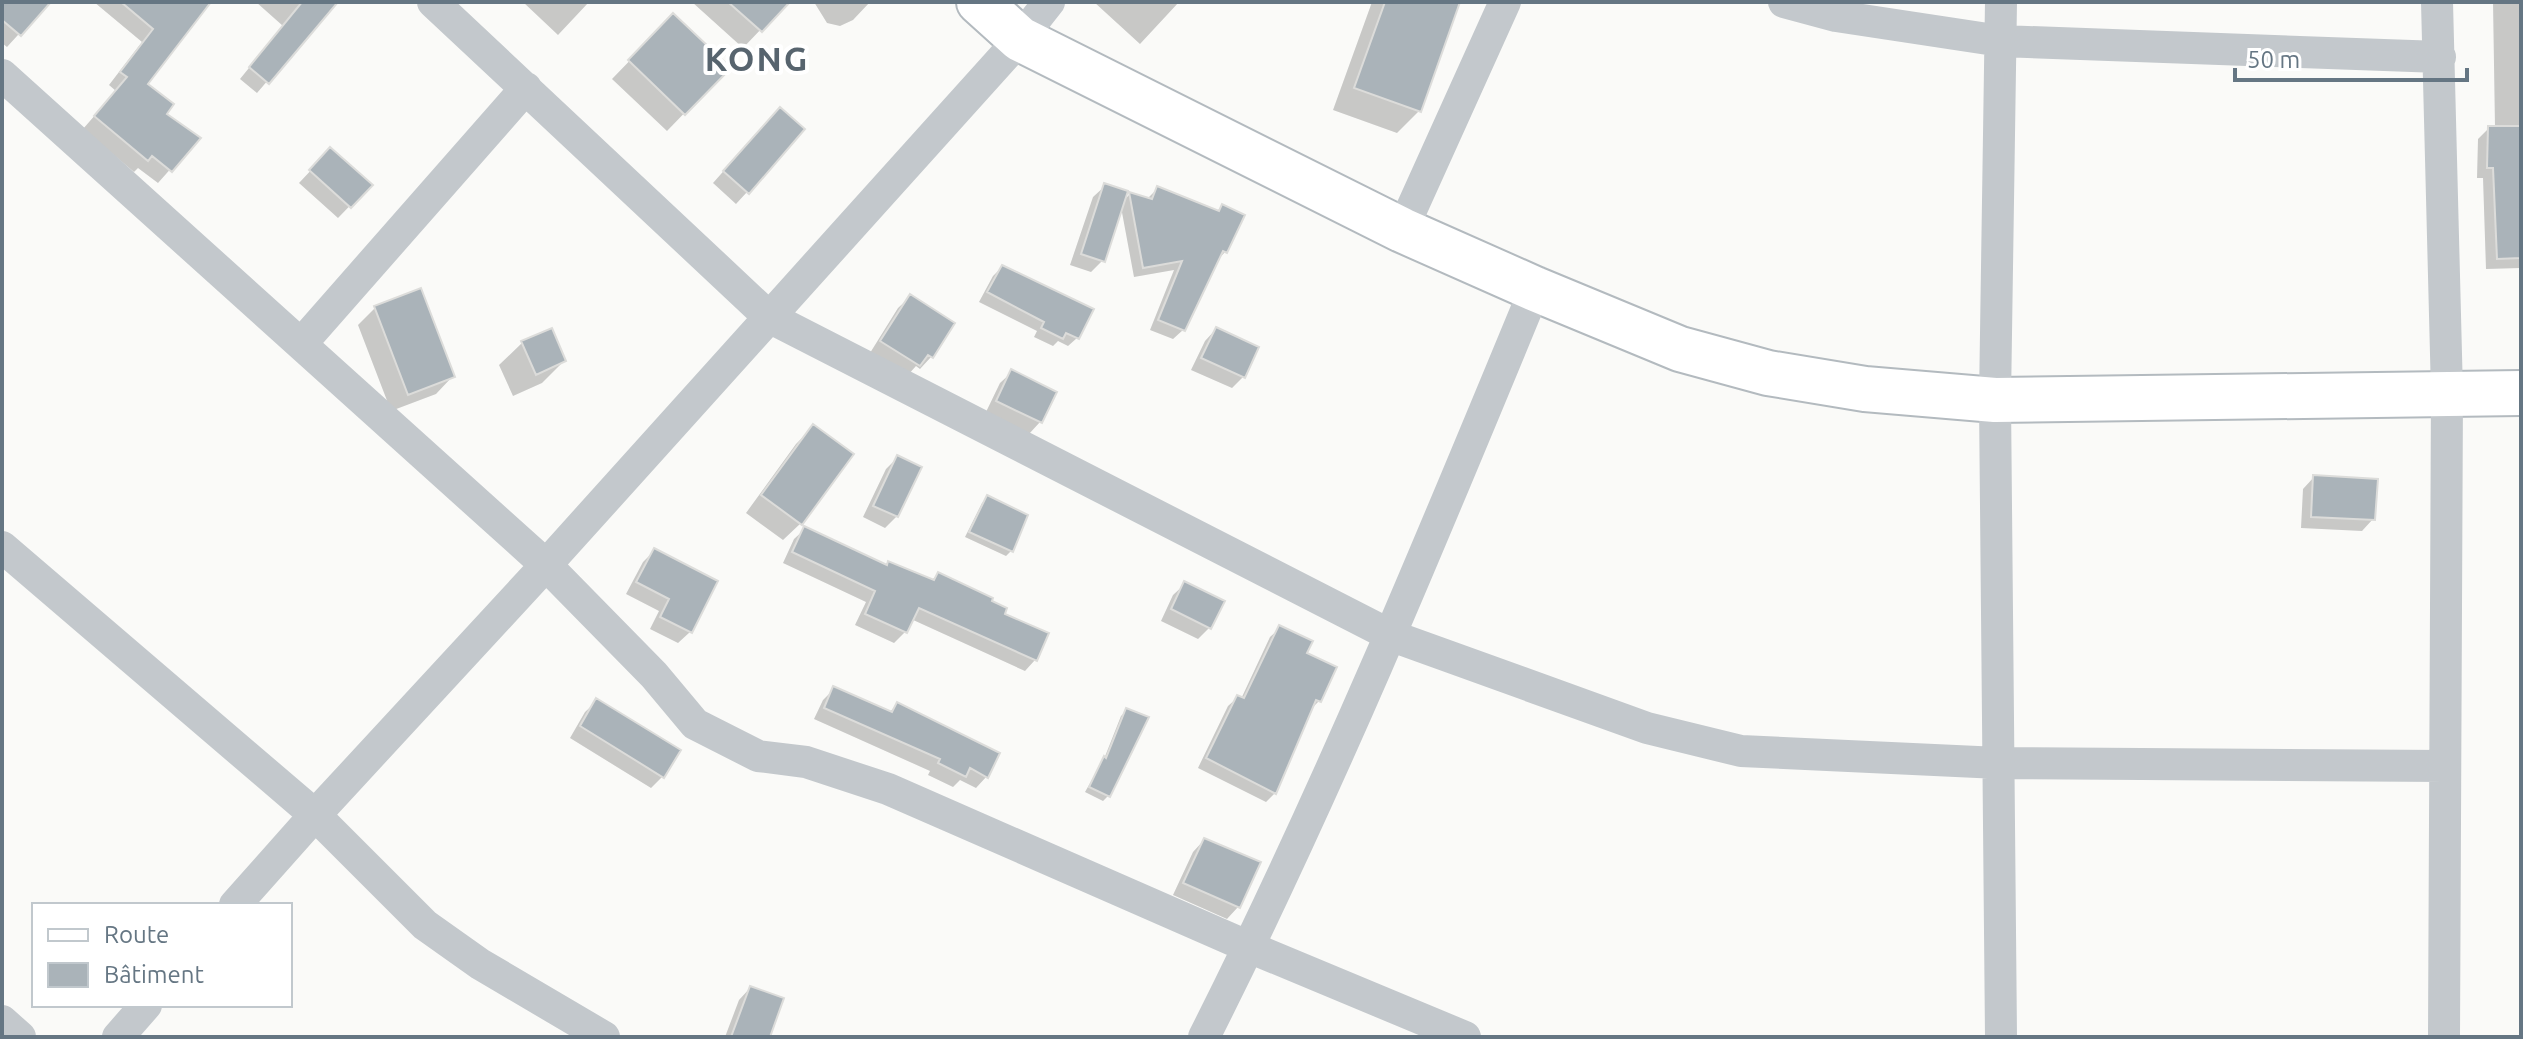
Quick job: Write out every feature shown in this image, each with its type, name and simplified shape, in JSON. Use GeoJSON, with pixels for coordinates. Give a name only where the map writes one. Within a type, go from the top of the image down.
{"type":"FeatureCollection","features":[{"type":"Feature","properties":{"kind":"main road"},"geometry":{"type":"LineString","coordinates":[[979,2],[1020,39],[1402,230],[1680,349],[1768,373],[1865,389],[1995,400],[2521,393]]}},
{"type":"Feature","properties":{"kind":"street"},"geometry":{"type":"LineString","coordinates":[[433,2],[769,317],[1392,636],[1647,728],[1741,751],[1999,763],[2445,766]]}},
{"type":"Feature","properties":{"kind":"street"},"geometry":{"type":"LineString","coordinates":[[237,903],[546,565],[1020,39],[1049,2]]}},
{"type":"Feature","properties":{"kind":"street"},"geometry":{"type":"LineString","coordinates":[[1402,230],[1505,2]]}},
{"type":"Feature","properties":{"kind":"street"},"geometry":{"type":"LineString","coordinates":[[1784,2],[1836,16],[2001,41],[2440,57]]}},
{"type":"Feature","properties":{"kind":"street"},"geometry":{"type":"LineString","coordinates":[[2001,2],[1995,400],[2001,1037]]}},
{"type":"Feature","properties":{"kind":"street"},"geometry":{"type":"LineString","coordinates":[[2437,2],[2447,393],[2444,1037]]}},
{"type":"Feature","properties":{"kind":"street"},"geometry":{"type":"LineString","coordinates":[[2,75],[546,565],[654,675],[695,724],[758,756],[806,762],[888,789],[1249,947],[1465,1037]]}},
{"type":"Feature","properties":{"kind":"street"},"geometry":{"type":"LineString","coordinates":[[301,344],[526,88]]}},
{"type":"Feature","properties":{"kind":"street"},"geometry":{"type":"LineString","coordinates":[[1204,1037],[1249,947],[1392,636],[1535,289]]}},
{"type":"Feature","properties":{"kind":"street"},"geometry":{"type":"LineString","coordinates":[[2,547],[315,815],[425,925],[563,1028],[604,1037]]}},
{"type":"Feature","properties":{"kind":"street"},"geometry":{"type":"LineString","coordinates":[[118,1037],[144,1007]]}},
{"type":"Feature","properties":{"kind":"street"},"geometry":{"type":"LineString","coordinates":[[2,1021],[20,1037]]}},
{"type":"Feature","properties":{"kind":"building"},"geometry":{"type":"Polygon","coordinates":[[[2,2],[51,2],[21,36],[2,20],[2,2]]]}},
{"type":"Feature","properties":{"kind":"building"},"geometry":{"type":"Polygon","coordinates":[[[121,2],[211,2],[148,84],[174,104],[167,114],[201,138],[172,172],[152,156],[148,161],[94,116],[127,77],[120,72],[153,29],[121,2]]]}},
{"type":"Feature","properties":{"kind":"building"},"geometry":{"type":"Polygon","coordinates":[[[302,2],[338,2],[269,84],[249,67],[302,2]]]}},
{"type":"Feature","properties":{"kind":"building"},"geometry":{"type":"Polygon","coordinates":[[[728,2],[790,2],[762,32],[728,2]]]}},
{"type":"Feature","properties":{"kind":"building"},"geometry":{"type":"Polygon","coordinates":[[[1385,2],[1460,2],[1421,112],[1354,88],[1385,2]]]}},
{"type":"Feature","properties":{"kind":"building"},"geometry":{"type":"Polygon","coordinates":[[[673,13],[731,68],[685,115],[628,60],[673,13]]]}},
{"type":"Feature","properties":{"kind":"building"},"geometry":{"type":"Polygon","coordinates":[[[780,107],[805,129],[749,194],[723,171],[780,107]]]}},
{"type":"Feature","properties":{"kind":"building"},"geometry":{"type":"Polygon","coordinates":[[[2488,126],[2521,126],[2521,258],[2497,259],[2493,168],[2487,168],[2488,126]]]}},
{"type":"Feature","properties":{"kind":"building"},"geometry":{"type":"Polygon","coordinates":[[[330,147],[373,185],[351,208],[309,170],[330,147]]]}},
{"type":"Feature","properties":{"kind":"building"},"geometry":{"type":"Polygon","coordinates":[[[1104,183],[1128,191],[1105,262],[1081,254],[1104,183]]]}},
{"type":"Feature","properties":{"kind":"building"},"geometry":{"type":"Polygon","coordinates":[[[1157,186],[1219,211],[1222,204],[1245,215],[1227,253],[1223,251],[1185,331],[1158,320],[1182,261],[1143,268],[1129,192],[1152,199],[1157,186]]]}},
{"type":"Feature","properties":{"kind":"building"},"geometry":{"type":"Polygon","coordinates":[[[1002,265],[1094,309],[1079,339],[1066,333],[1063,339],[1041,328],[1044,322],[987,292],[1002,265]]]}},
{"type":"Feature","properties":{"kind":"building"},"geometry":{"type":"Polygon","coordinates":[[[421,288],[455,377],[408,395],[374,306],[421,288]]]}},
{"type":"Feature","properties":{"kind":"building"},"geometry":{"type":"Polygon","coordinates":[[[910,294],[955,323],[933,358],[928,355],[920,366],[880,341],[910,294]]]}},
{"type":"Feature","properties":{"kind":"building"},"geometry":{"type":"Polygon","coordinates":[[[1216,327],[1259,347],[1245,378],[1201,358],[1216,327]]]}},
{"type":"Feature","properties":{"kind":"building"},"geometry":{"type":"Polygon","coordinates":[[[552,328],[566,361],[536,375],[521,341],[552,328]]]}},
{"type":"Feature","properties":{"kind":"building"},"geometry":{"type":"Polygon","coordinates":[[[1011,369],[1057,392],[1042,423],[996,401],[1011,369]]]}},
{"type":"Feature","properties":{"kind":"building"},"geometry":{"type":"Polygon","coordinates":[[[813,424],[854,454],[802,525],[761,495],[813,424]]]}},
{"type":"Feature","properties":{"kind":"building"},"geometry":{"type":"Polygon","coordinates":[[[897,455],[922,467],[898,517],[873,506],[897,455]]]}},
{"type":"Feature","properties":{"kind":"building"},"geometry":{"type":"Polygon","coordinates":[[[2313,475],[2378,479],[2375,520],[2311,517],[2313,475]]]}},
{"type":"Feature","properties":{"kind":"building"},"geometry":{"type":"Polygon","coordinates":[[[987,495],[1028,515],[1013,552],[969,532],[987,495]]]}},
{"type":"Feature","properties":{"kind":"building"},"geometry":{"type":"Polygon","coordinates":[[[804,526],[887,565],[888,561],[934,580],[938,572],[993,598],[992,601],[1007,608],[1005,614],[1049,633],[1037,661],[919,608],[907,633],[865,614],[875,591],[792,552],[804,526]]]}},
{"type":"Feature","properties":{"kind":"building"},"geometry":{"type":"Polygon","coordinates":[[[654,548],[718,581],[692,633],[660,617],[669,599],[636,582],[654,548]]]}},
{"type":"Feature","properties":{"kind":"building"},"geometry":{"type":"Polygon","coordinates":[[[1184,581],[1225,601],[1211,629],[1171,609],[1184,581]]]}},
{"type":"Feature","properties":{"kind":"building"},"geometry":{"type":"Polygon","coordinates":[[[1279,625],[1313,641],[1307,653],[1337,667],[1321,702],[1316,700],[1276,794],[1206,758],[1237,695],[1244,698],[1279,625]]]}},
{"type":"Feature","properties":{"kind":"building"},"geometry":{"type":"Polygon","coordinates":[[[833,686],[892,712],[897,702],[1000,753],[988,778],[970,768],[966,777],[938,763],[940,759],[824,708],[833,686]]]}},
{"type":"Feature","properties":{"kind":"building"},"geometry":{"type":"Polygon","coordinates":[[[596,698],[681,750],[664,778],[580,726],[596,698]]]}},
{"type":"Feature","properties":{"kind":"building"},"geometry":{"type":"Polygon","coordinates":[[[1126,708],[1149,717],[1110,797],[1089,787],[1104,756],[1106,758],[1126,708]]]}},
{"type":"Feature","properties":{"kind":"building"},"geometry":{"type":"Polygon","coordinates":[[[1204,838],[1261,862],[1240,908],[1183,883],[1204,838]]]}},
{"type":"Feature","properties":{"kind":"building"},"geometry":{"type":"Polygon","coordinates":[[[750,986],[784,998],[770,1037],[731,1037],[750,986]]]}},
{"type":"Feature","properties":{"kind":"district","name":"KONG"},"geometry":{"type":"Point","coordinates":[757,58]}}]}
